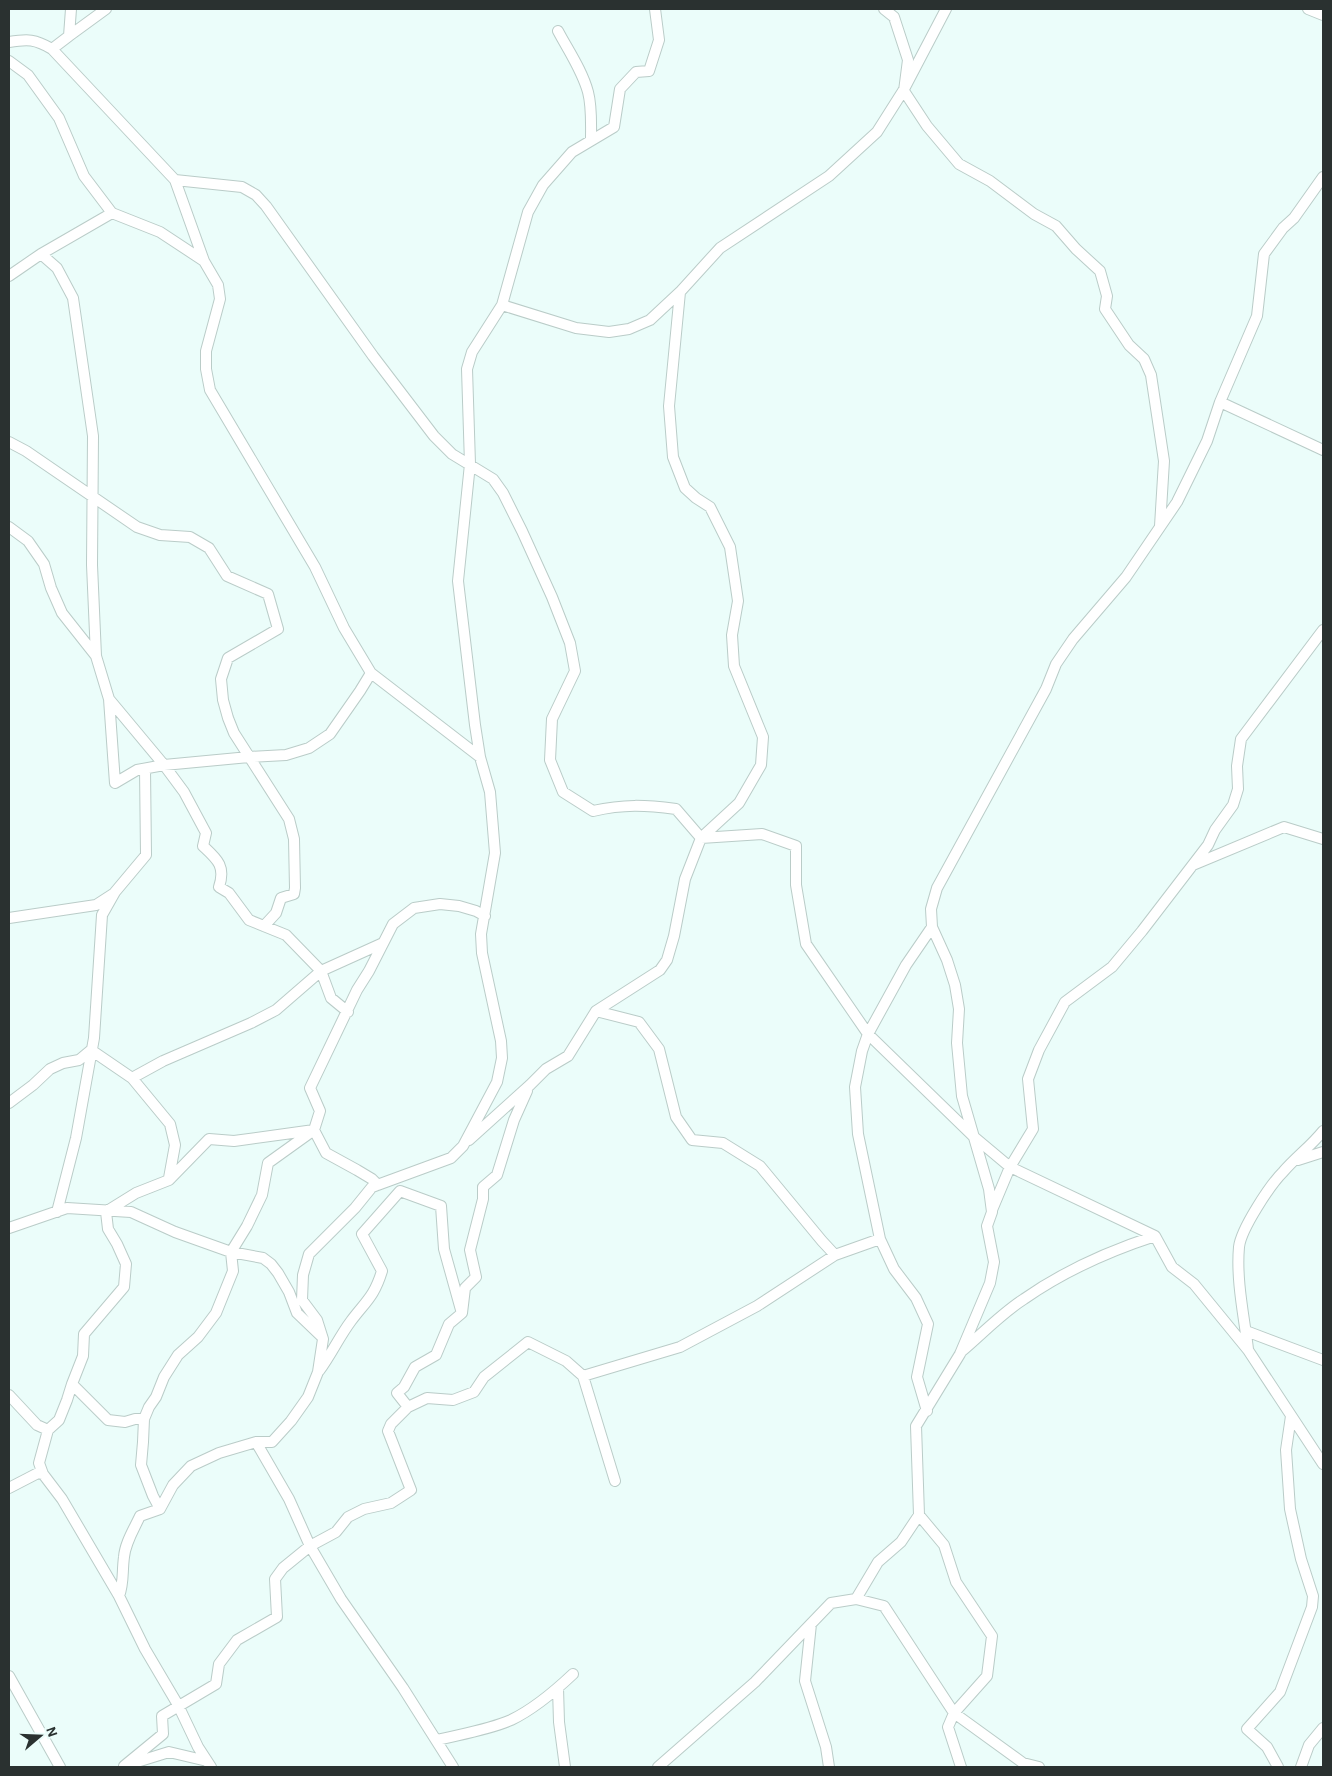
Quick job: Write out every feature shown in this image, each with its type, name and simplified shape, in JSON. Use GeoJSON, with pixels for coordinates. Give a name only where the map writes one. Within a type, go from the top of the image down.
{"type":"FeatureCollection","features":[{"type":"Feature","properties":{"kind":"street"},"geometry":{"type":"LineString","coordinates":[[69,36],[71,9]]}},
{"type":"Feature","properties":{"kind":"street"},"geometry":{"type":"LineString","coordinates":[[52,49],[106,9]]}},
{"type":"Feature","properties":{"kind":"street"},"geometry":{"type":"LineString","coordinates":[[463,1146],[497,1082],[502,1058],[501,1041],[482,953],[481,934],[495,853],[490,792],[480,757],[458,581],[470,464],[467,369],[472,352],[502,305],[528,212],[543,185],[572,152],[614,127],[620,89],[636,72],[649,71],[660,40],[654,9]]}},
{"type":"Feature","properties":{"kind":"street"},"geometry":{"type":"LineString","coordinates":[[884,9],[894,17],[908,60],[904,91],[927,126],[959,164],[990,181],[1034,214],[1056,226],[1076,249],[1100,271],[1107,296],[1105,309],[1128,345],[1144,359],[1150,375],[1164,461],[1160,528]]}},
{"type":"Feature","properties":{"kind":"street"},"geometry":{"type":"LineString","coordinates":[[502,305],[576,328],[609,332],[629,329],[650,320],[680,292],[720,248],[829,176],[877,132],[904,91],[946,9]]}},
{"type":"Feature","properties":{"kind":"street"},"geometry":{"type":"LineString","coordinates":[[1308,9],[1323,15]]}},
{"type":"Feature","properties":{"kind":"street"},"geometry":{"type":"LineString","coordinates":[[558,31],[582,76],[588,92],[591,114],[591,139]]}},
{"type":"Feature","properties":{"kind":"street"},"geometry":{"type":"LineString","coordinates":[[9,42],[27,39],[40,42],[52,49],[175,180],[204,261],[218,285],[220,299],[206,351],[206,369],[210,390],[315,567],[344,628],[371,673],[480,757]]}},
{"type":"Feature","properties":{"kind":"street"},"geometry":{"type":"LineString","coordinates":[[9,61],[28,74],[59,118],[84,176],[112,213],[160,232],[204,261]]}},
{"type":"Feature","properties":{"kind":"street"},"geometry":{"type":"LineString","coordinates":[[992,1212],[989,1189],[962,1096],[957,1044],[958,1009],[955,985],[947,960],[932,927],[931,909],[937,888],[1046,689],[1056,664],[1073,638],[1126,577],[1178,502],[1207,441],[1220,402],[1257,316],[1264,254],[1283,228],[1294,218],[1323,177]]}},
{"type":"Feature","properties":{"kind":"street"},"geometry":{"type":"LineString","coordinates":[[175,180],[242,187],[256,195],[266,206],[373,356],[434,436],[452,454],[493,479],[503,493],[552,597],[570,643],[575,670],[552,719],[550,760],[563,792],[593,811],[609,807],[640,805],[676,809],[701,838]]}},
{"type":"Feature","properties":{"kind":"street"},"geometry":{"type":"LineString","coordinates":[[9,276],[41,254],[112,213]]}},
{"type":"Feature","properties":{"kind":"street"},"geometry":{"type":"LineString","coordinates":[[41,254],[57,268],[73,298],[93,436],[92,565],[96,656],[109,699],[115,783],[137,770],[164,765],[249,757],[286,756],[309,748],[330,734],[371,673]]}},
{"type":"Feature","properties":{"kind":"street"},"geometry":{"type":"LineString","coordinates":[[119,1596],[123,1586],[124,1555],[140,1516],[160,1508],[173,1485],[191,1466],[220,1453],[256,1442],[272,1442],[291,1421],[308,1397],[318,1372],[323,1338],[317,1320],[302,1300],[303,1274],[309,1254],[355,1208],[372,1187],[451,1158],[546,1069],[568,1056],[596,1011],[660,970],[667,960],[674,936],[685,879],[701,838],[739,803],[761,765],[763,737],[734,666],[732,635],[738,601],[730,547],[710,507],[685,488],[673,457],[669,406],[680,292]]}},
{"type":"Feature","properties":{"kind":"street"},"geometry":{"type":"LineString","coordinates":[[1220,402],[1323,450]]}},
{"type":"Feature","properties":{"kind":"street"},"geometry":{"type":"LineString","coordinates":[[9,442],[26,451],[137,527],[160,535],[190,537],[208,548],[228,576],[268,594],[278,629],[228,658],[222,679],[223,700],[234,733],[289,819],[294,839],[294,894],[281,898],[276,914],[264,926]]}},
{"type":"Feature","properties":{"kind":"street"},"geometry":{"type":"LineString","coordinates":[[9,527],[28,541],[44,564],[51,588],[62,613],[96,656]]}},
{"type":"Feature","properties":{"kind":"street"},"geometry":{"type":"LineString","coordinates":[[856,1599],[878,1562],[901,1542],[919,1515],[916,1426],[927,1411],[960,1354],[990,1283],[994,1262],[987,1226],[1010,1167],[1034,1129],[1028,1079],[1039,1050],[1066,1002],[1112,967],[1208,845],[1214,830],[1233,805],[1238,789],[1237,766],[1242,739],[1323,630]]}},
{"type":"Feature","properties":{"kind":"street"},"geometry":{"type":"LineString","coordinates":[[109,699],[184,792],[206,833],[203,846],[219,861],[222,876],[219,886],[228,893],[249,920],[286,935],[321,971],[331,998],[348,1012]]}},
{"type":"Feature","properties":{"kind":"street"},"geometry":{"type":"LineString","coordinates":[[57,1212],[76,1138],[91,1050],[97,1010],[102,915],[115,892],[146,855],[145,769]]}},
{"type":"Feature","properties":{"kind":"street"},"geometry":{"type":"LineString","coordinates":[[1192,865],[1284,827],[1323,839]]}},
{"type":"Feature","properties":{"kind":"street"},"geometry":{"type":"LineString","coordinates":[[701,838],[762,834],[796,846],[796,885],[806,944],[868,1034],[974,1136],[1010,1167],[1155,1236],[1172,1267],[1194,1284],[1248,1350],[1323,1464]]}},
{"type":"Feature","properties":{"kind":"street"},"geometry":{"type":"LineString","coordinates":[[9,918],[96,905],[115,892]]}},
{"type":"Feature","properties":{"kind":"street"},"geometry":{"type":"LineString","coordinates":[[160,1508],[153,1496],[141,1465],[144,1419],[148,1407],[156,1397],[164,1377],[178,1355],[198,1337],[216,1313],[233,1272],[231,1252],[247,1226],[262,1195],[268,1163],[314,1130],[320,1111],[310,1088],[357,990],[393,924],[414,908],[440,904],[459,906],[485,916]]}},
{"type":"Feature","properties":{"kind":"street"},"geometry":{"type":"LineString","coordinates":[[927,1411],[916,1377],[928,1324],[916,1298],[894,1269],[880,1239],[858,1134],[855,1088],[862,1051],[868,1034],[906,965],[932,927]]}},
{"type":"Feature","properties":{"kind":"street"},"geometry":{"type":"LineString","coordinates":[[132,1078],[163,1061],[251,1023],[276,1010],[321,971],[383,943]]}},
{"type":"Feature","properties":{"kind":"street"},"geometry":{"type":"LineString","coordinates":[[596,1011],[639,1022],[659,1049],[676,1117],[692,1140],[723,1143],[760,1166],[835,1254]]}},
{"type":"Feature","properties":{"kind":"street"},"geometry":{"type":"LineString","coordinates":[[91,1050],[132,1078],[170,1124],[175,1145],[169,1180]]}},
{"type":"Feature","properties":{"kind":"street"},"geometry":{"type":"LineString","coordinates":[[9,1103],[32,1086],[50,1069],[79,1060],[91,1050]]}},
{"type":"Feature","properties":{"kind":"street"},"geometry":{"type":"LineString","coordinates":[[408,1407],[397,1393],[410,1379],[415,1367],[436,1355],[449,1324],[462,1313],[466,1288],[476,1277],[470,1250],[483,1199],[483,1187],[497,1175],[514,1120],[530,1086]]}},
{"type":"Feature","properties":{"kind":"street"},"geometry":{"type":"LineString","coordinates":[[314,1130],[326,1153],[378,1184]]}},
{"type":"Feature","properties":{"kind":"street"},"geometry":{"type":"LineString","coordinates":[[106,1212],[136,1193],[169,1180],[209,1139],[234,1141],[314,1130]]}},
{"type":"Feature","properties":{"kind":"street"},"geometry":{"type":"LineString","coordinates":[[1248,1350],[1239,1270],[1240,1245],[1248,1222],[1282,1172],[1312,1145],[1323,1131]]}},
{"type":"Feature","properties":{"kind":"street"},"geometry":{"type":"LineString","coordinates":[[1294,1161],[1323,1152]]}},
{"type":"Feature","properties":{"kind":"street"},"geometry":{"type":"LineString","coordinates":[[318,1372],[327,1361],[351,1321],[371,1298],[379,1282],[382,1271],[362,1234],[400,1191],[441,1206],[444,1249],[462,1313]]}},
{"type":"Feature","properties":{"kind":"street"},"geometry":{"type":"LineString","coordinates":[[9,1228],[67,1208],[106,1212],[131,1212],[175,1232],[231,1252],[263,1258],[278,1273],[289,1292],[297,1313],[323,1338]]}},
{"type":"Feature","properties":{"kind":"street"},"geometry":{"type":"LineString","coordinates":[[106,1212],[108,1229],[126,1264],[124,1287],[84,1334],[83,1356],[58,1420],[48,1430],[39,1463],[43,1474],[62,1499],[119,1596],[145,1649],[178,1705],[198,1747],[209,1764]]}},
{"type":"Feature","properties":{"kind":"street"},"geometry":{"type":"LineString","coordinates":[[960,1354],[1022,1299],[1059,1277],[1120,1248],[1155,1236]]}},
{"type":"Feature","properties":{"kind":"street"},"geometry":{"type":"LineString","coordinates":[[583,1376],[680,1347],[757,1306],[835,1254],[880,1239]]}},
{"type":"Feature","properties":{"kind":"street"},"geometry":{"type":"LineString","coordinates":[[1246,1331],[1323,1360]]}},
{"type":"Feature","properties":{"kind":"street"},"geometry":{"type":"LineString","coordinates":[[209,1764],[169,1752],[124,1766],[163,1734],[162,1716],[216,1684],[219,1664],[237,1640],[277,1617],[275,1579],[283,1568],[310,1546],[336,1532],[348,1517],[364,1509],[391,1503],[412,1490],[388,1431],[391,1424],[408,1407],[427,1398],[453,1400],[474,1392],[484,1377],[528,1342],[566,1361],[583,1376],[614,1481]]}},
{"type":"Feature","properties":{"kind":"street"},"geometry":{"type":"LineString","coordinates":[[72,1384],[108,1420],[125,1422],[144,1419]]}},
{"type":"Feature","properties":{"kind":"street"},"geometry":{"type":"LineString","coordinates":[[9,1395],[29,1418],[37,1425],[48,1430]]}},
{"type":"Feature","properties":{"kind":"street"},"geometry":{"type":"LineString","coordinates":[[1278,1767],[1267,1747],[1248,1729],[1280,1692],[1312,1607],[1313,1596],[1301,1560],[1290,1509],[1286,1450],[1291,1416]]}},
{"type":"Feature","properties":{"kind":"street"},"geometry":{"type":"LineString","coordinates":[[256,1442],[289,1499],[310,1546],[351,1614],[403,1688],[453,1767]]}},
{"type":"Feature","properties":{"kind":"street"},"geometry":{"type":"LineString","coordinates":[[9,1488],[38,1473],[43,1474]]}},
{"type":"Feature","properties":{"kind":"street"},"geometry":{"type":"LineString","coordinates":[[919,1515],[944,1545],[956,1582],[992,1636],[987,1676],[954,1714],[948,1727],[961,1767]]}},
{"type":"Feature","properties":{"kind":"street"},"geometry":{"type":"LineString","coordinates":[[661,1766],[755,1682],[831,1603],[856,1599],[884,1606],[954,1714],[1023,1763],[1039,1767]]}},
{"type":"Feature","properties":{"kind":"street"},"geometry":{"type":"LineString","coordinates":[[811,1624],[806,1681],[826,1747],[829,1767]]}},
{"type":"Feature","properties":{"kind":"street"},"geometry":{"type":"LineString","coordinates":[[436,1740],[512,1719],[530,1709],[573,1674]]}},
{"type":"Feature","properties":{"kind":"street"},"geometry":{"type":"LineString","coordinates":[[9,1676],[60,1767]]}},
{"type":"Feature","properties":{"kind":"street"},"geometry":{"type":"LineString","coordinates":[[558,1688],[559,1722],[565,1767]]}},
{"type":"Feature","properties":{"kind":"street"},"geometry":{"type":"LineString","coordinates":[[1301,1767],[1310,1745],[1323,1728]]}}]}
